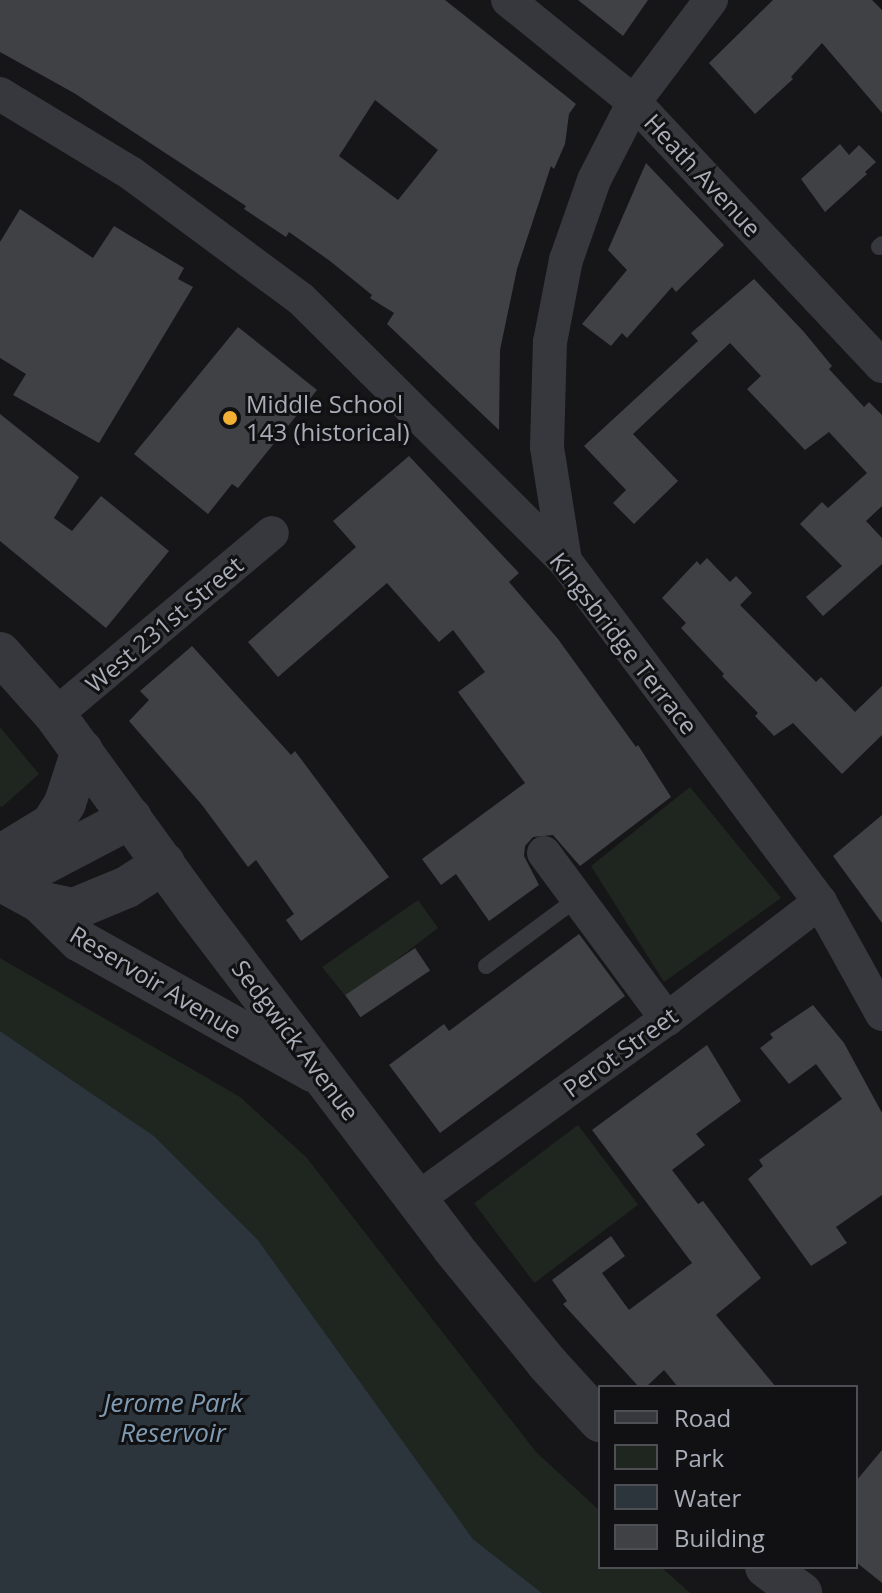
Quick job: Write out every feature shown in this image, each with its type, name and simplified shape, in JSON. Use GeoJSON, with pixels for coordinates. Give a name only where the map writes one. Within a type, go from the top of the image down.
{"type":"FeatureCollection","features":[{"type":"Feature","properties":{"kind":"street","name":"Heath Avenue"},"geometry":{"type":"LineString","coordinates":[[508,0],[634,102],[882,366]]}},
{"type":"Feature","properties":{"kind":"street"},"geometry":{"type":"LineString","coordinates":[[565,561],[547,447],[550,342],[566,260],[594,180],[634,102],[711,0]]}},
{"type":"Feature","properties":{"kind":"street","name":"Kingsbridge Terrace"},"geometry":{"type":"LineString","coordinates":[[0,94],[132,174],[301,299],[565,561],[820,902],[882,1014]]}},
{"type":"Feature","properties":{"kind":"street","name":"West 231st Street"},"geometry":{"type":"LineString","coordinates":[[55,715],[272,533]]}},
{"type":"Feature","properties":{"kind":"street","name":"Sedgwick Avenue"},"geometry":{"type":"LineString","coordinates":[[0,653],[55,715],[321,1075],[513,1322],[598,1419]]}},
{"type":"Feature","properties":{"kind":"street"},"geometry":{"type":"LineString","coordinates":[[12,880],[52,824],[71,789],[82,751]]}},
{"type":"Feature","properties":{"kind":"street"},"geometry":{"type":"LineString","coordinates":[[12,880],[131,818]]}},
{"type":"Feature","properties":{"kind":"street"},"geometry":{"type":"LineString","coordinates":[[544,853],[667,1019]]}},
{"type":"Feature","properties":{"kind":"street","name":"Reservoir Avenue"},"geometry":{"type":"LineString","coordinates":[[12,880],[65,910],[83,907],[127,887],[164,863]]}},
{"type":"Feature","properties":{"kind":"street","name":"Reservoir Avenue"},"geometry":{"type":"LineString","coordinates":[[12,880],[80,941],[321,1075]]}},
{"type":"Feature","properties":{"kind":"street","name":"Perot Street"},"geometry":{"type":"LineString","coordinates":[[417,1199],[667,1019],[820,902]]}},
{"type":"Feature","properties":{"kind":"street"},"geometry":{"type":"LineString","coordinates":[[769,1569],[801,1593]]}},
{"type":"Feature","properties":{"kind":"lane"},"geometry":{"type":"LineString","coordinates":[[486,966],[578,898]]}},
{"type":"Feature","properties":{"kind":"green space"},"geometry":{"type":"Polygon","coordinates":[[[0,727],[39,774],[2,807],[0,806],[0,727]]]}},
{"type":"Feature","properties":{"kind":"green space"},"geometry":{"type":"Polygon","coordinates":[[[690,787],[781,898],[664,982],[591,866],[690,787]]]}},
{"type":"Feature","properties":{"kind":"green space"},"geometry":{"type":"Polygon","coordinates":[[[418,900],[438,928],[347,998],[322,967],[418,900]]]}},
{"type":"Feature","properties":{"kind":"green space"},"geometry":{"type":"Polygon","coordinates":[[[0,958],[240,1097],[306,1157],[536,1452],[598,1509],[598,1569],[663,1569],[690,1593],[542,1593],[473,1539],[258,1240],[154,1136],[0,1031],[0,958]]]}},
{"type":"Feature","properties":{"kind":"green space"},"geometry":{"type":"Polygon","coordinates":[[[578,1125],[638,1205],[534,1283],[474,1203],[578,1125]]]}},
{"type":"Feature","properties":{"kind":"water","name":"Jerome Park Reservoir"},"geometry":{"type":"Polygon","coordinates":[[[0,1031],[154,1136],[258,1240],[473,1539],[542,1593],[0,1593],[0,1031]]]}},
{"type":"Feature","properties":{"kind":"building"},"geometry":{"type":"Polygon","coordinates":[[[0,0],[445,0],[576,104],[569,114],[565,144],[554,169],[551,166],[517,269],[500,350],[499,430],[387,324],[394,313],[370,298],[372,295],[330,261],[289,232],[286,237],[244,209],[246,206],[74,93],[0,52],[0,0]],[[375,100],[339,156],[398,200],[438,150],[375,100]]]}},
{"type":"Feature","properties":{"kind":"building"},"geometry":{"type":"Polygon","coordinates":[[[578,0],[648,0],[623,36],[578,0]]]}},
{"type":"Feature","properties":{"kind":"building"},"geometry":{"type":"Polygon","coordinates":[[[773,0],[872,0],[882,10],[882,113],[822,43],[791,77],[793,79],[755,114],[709,63],[773,0]]]}},
{"type":"Feature","properties":{"kind":"building"},"geometry":{"type":"Polygon","coordinates":[[[840,144],[849,155],[859,145],[876,162],[825,212],[801,179],[840,144]]]}},
{"type":"Feature","properties":{"kind":"building"},"geometry":{"type":"Polygon","coordinates":[[[646,163],[724,245],[676,292],[672,287],[627,338],[622,333],[611,346],[582,324],[627,270],[608,250],[646,163]]]}},
{"type":"Feature","properties":{"kind":"building"},"geometry":{"type":"Polygon","coordinates":[[[20,209],[93,258],[114,226],[184,268],[178,279],[193,287],[99,443],[13,395],[26,374],[0,358],[0,242],[20,209]]]}},
{"type":"Feature","properties":{"kind":"building"},"geometry":{"type":"Polygon","coordinates":[[[754,279],[804,332],[832,366],[829,369],[864,407],[869,402],[882,415],[882,506],[866,521],[882,538],[882,564],[823,616],[806,597],[842,566],[800,524],[822,502],[828,508],[867,473],[829,432],[805,450],[747,389],[761,376],[730,343],[633,434],[678,481],[634,524],[613,503],[626,490],[584,446],[698,341],[691,333],[754,279]]]}},
{"type":"Feature","properties":{"kind":"building"},"geometry":{"type":"Polygon","coordinates":[[[238,327],[317,390],[238,488],[232,484],[208,514],[134,454],[238,327]]]}},
{"type":"Feature","properties":{"kind":"building"},"geometry":{"type":"Polygon","coordinates":[[[0,414],[79,477],[54,518],[72,531],[101,496],[169,551],[106,628],[0,541],[0,414]]]}},
{"type":"Feature","properties":{"kind":"building"},"geometry":{"type":"Polygon","coordinates":[[[409,456],[519,573],[509,582],[558,639],[636,747],[638,745],[671,797],[580,866],[553,835],[533,837],[525,846],[524,856],[539,885],[489,921],[456,874],[441,885],[422,859],[525,783],[458,692],[485,672],[453,630],[439,642],[387,583],[278,677],[248,642],[356,547],[333,521],[409,456]]]}},
{"type":"Feature","properties":{"kind":"building"},"geometry":{"type":"Polygon","coordinates":[[[707,558],[730,582],[736,576],[752,593],[740,605],[816,682],[821,677],[855,712],[882,686],[882,735],[842,774],[793,723],[774,736],[755,716],[758,713],[681,628],[686,623],[662,598],[697,561],[700,565],[707,558]]]}},
{"type":"Feature","properties":{"kind":"building"},"geometry":{"type":"Polygon","coordinates":[[[192,646],[291,755],[295,751],[389,877],[301,941],[286,920],[294,914],[256,860],[248,867],[202,805],[129,721],[149,700],[140,691],[192,646]]]}},
{"type":"Feature","properties":{"kind":"building"},"geometry":{"type":"Polygon","coordinates":[[[882,815],[882,923],[833,856],[882,815]]]}},
{"type":"Feature","properties":{"kind":"building"},"geometry":{"type":"Polygon","coordinates":[[[579,934],[625,996],[440,1133],[389,1065],[444,1024],[449,1031],[579,934]]]}},
{"type":"Feature","properties":{"kind":"building"},"geometry":{"type":"Polygon","coordinates":[[[415,948],[430,970],[360,1017],[345,995],[415,948]]]}},
{"type":"Feature","properties":{"kind":"building"},"geometry":{"type":"Polygon","coordinates":[[[813,1005],[844,1043],[882,1113],[882,1195],[836,1227],[847,1243],[811,1266],[748,1179],[763,1166],[759,1160],[842,1099],[816,1064],[789,1084],[760,1048],[773,1038],[770,1034],[813,1005]]]}},
{"type":"Feature","properties":{"kind":"building"},"geometry":{"type":"Polygon","coordinates":[[[707,1045],[741,1101],[696,1134],[705,1145],[672,1170],[698,1204],[703,1201],[761,1278],[716,1315],[774,1385],[676,1385],[664,1370],[648,1385],[637,1385],[563,1304],[567,1301],[552,1280],[611,1236],[625,1256],[602,1273],[629,1310],[692,1263],[592,1130],[707,1045]]]}},
{"type":"Feature","properties":{"kind":"building"},"geometry":{"type":"Polygon","coordinates":[[[882,1450],[882,1583],[858,1564],[858,1479],[882,1450]]]}},
{"type":"Feature","properties":{"kind":"place","name":"Middle School 143 (historical)"},"geometry":{"type":"Point","coordinates":[230,418]}}]}
